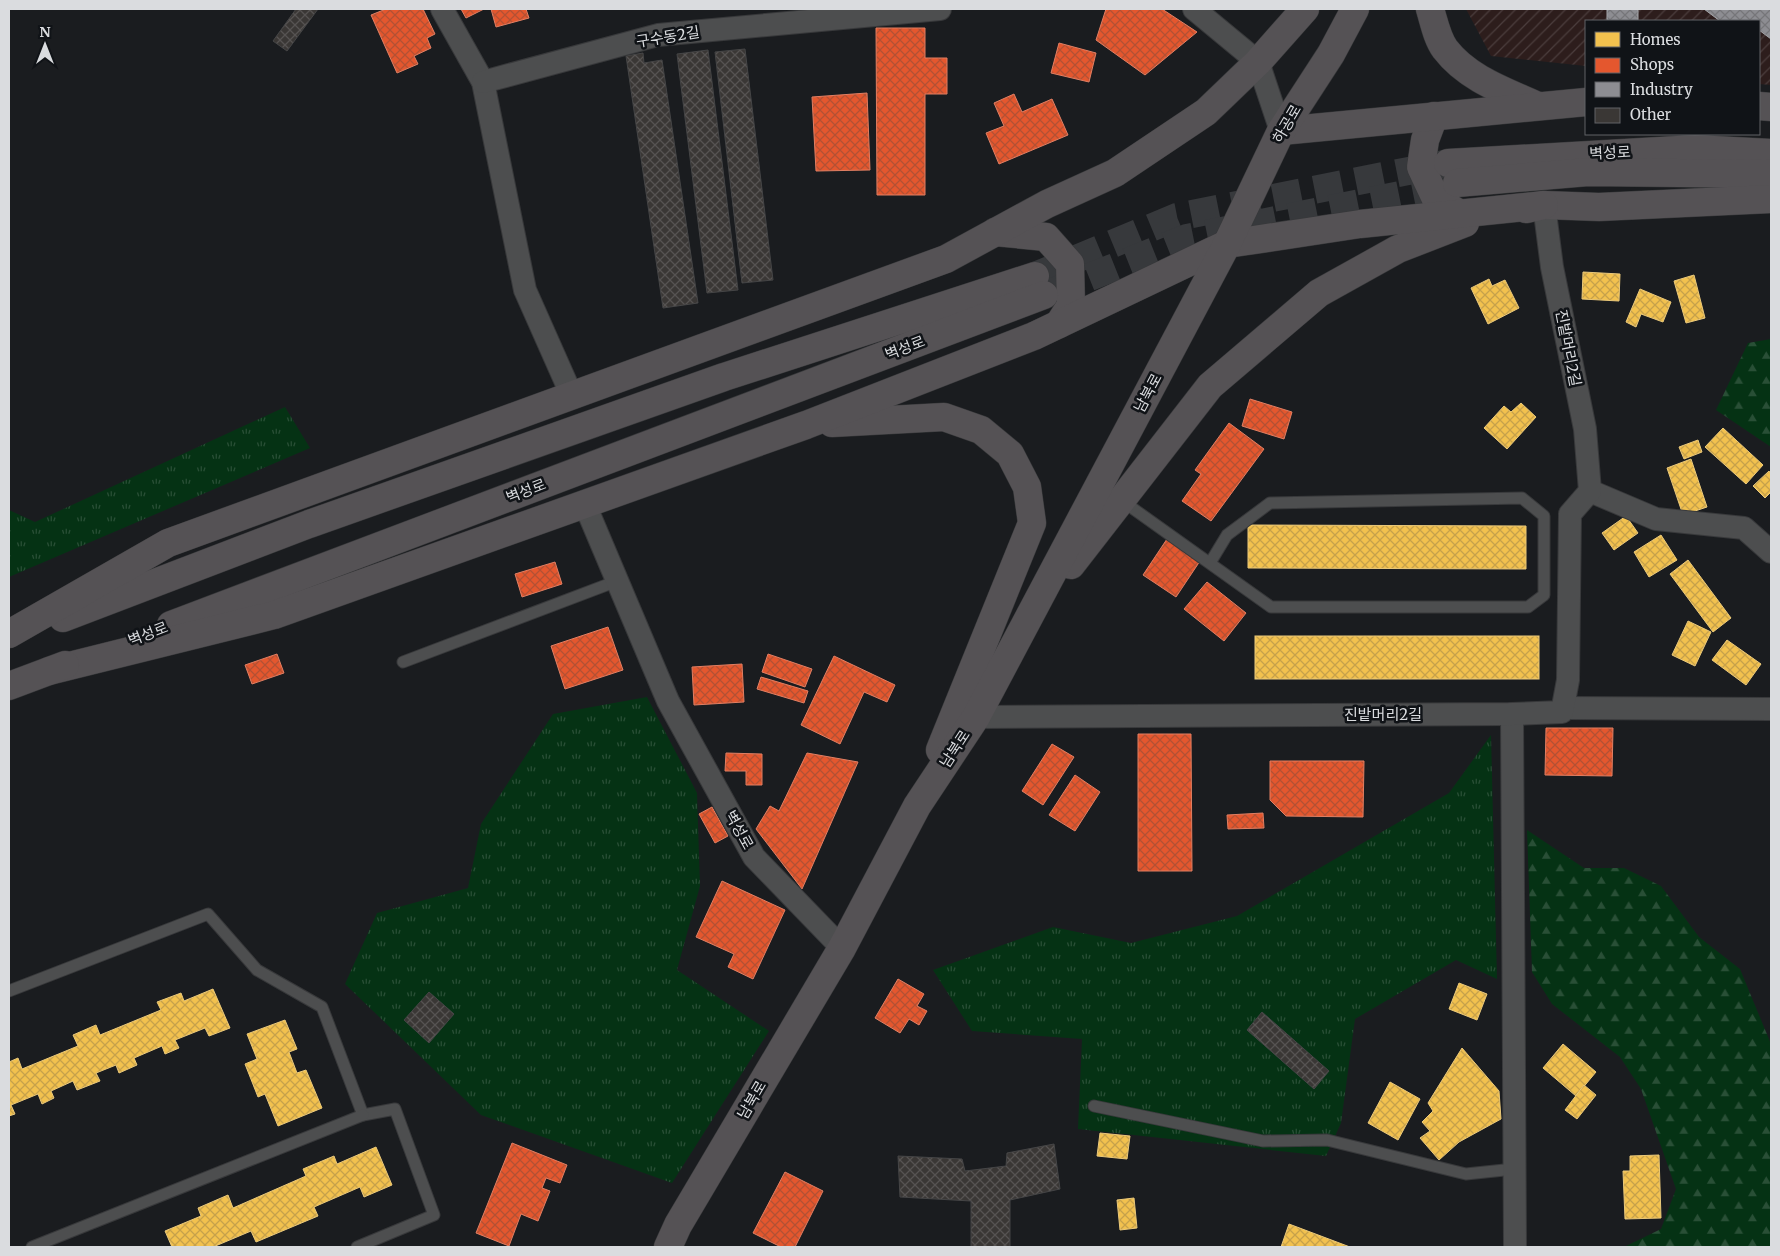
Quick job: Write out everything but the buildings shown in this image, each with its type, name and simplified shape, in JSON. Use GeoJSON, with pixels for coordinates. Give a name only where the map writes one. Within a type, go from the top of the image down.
{"type":"FeatureCollection","features":[{"type":"Feature","properties":{"kind":"main road"},"geometry":{"type":"LineString","coordinates":[[9,634],[168,543],[946,259],[1047,204],[1115,173],[1206,112],[1258,62],[1305,9]]}},
{"type":"Feature","properties":{"kind":"main road","name":"하공로"},"geometry":{"type":"LineString","coordinates":[[1227,244],[1281,131],[1331,54],[1355,9]]}},
{"type":"Feature","properties":{"kind":"main road"},"geometry":{"type":"LineString","coordinates":[[1430,9],[1437,33],[1444,48],[1463,67],[1488,84],[1540,106]]}},
{"type":"Feature","properties":{"kind":"main road"},"geometry":{"type":"LineString","coordinates":[[1281,131],[1585,102]]}},
{"type":"Feature","properties":{"kind":"main road"},"geometry":{"type":"LineString","coordinates":[[1434,116],[1425,140],[1422,168],[1436,199],[1460,214]]}},
{"type":"Feature","properties":{"kind":"main road","name":"벽성로"},"geometry":{"type":"LineString","coordinates":[[1771,153],[1695,148],[1453,173],[1771,174]]}},
{"type":"Feature","properties":{"kind":"main road"},"geometry":{"type":"LineString","coordinates":[[49,672],[274,615],[806,425],[1034,336],[1227,244],[1360,224],[1544,205],[1599,206],[1771,199]]}},
{"type":"Feature","properties":{"kind":"main road"},"geometry":{"type":"LineString","coordinates":[[1026,624],[1210,386],[1319,293],[1406,246],[1464,223],[1544,205]]}},
{"type":"Feature","properties":{"kind":"main road"},"geometry":{"type":"LineString","coordinates":[[994,232],[1046,237],[1070,264],[1071,305],[1059,324]]}},
{"type":"Feature","properties":{"kind":"main road","name":"남북로"},"geometry":{"type":"LineString","coordinates":[[668,1247],[678,1225],[842,948],[917,806],[976,717],[1227,244]]}},
{"type":"Feature","properties":{"kind":"main road","name":"벽성로"},"geometry":{"type":"LineString","coordinates":[[9,639],[309,524],[706,384],[1040,285],[9,686]]}},
{"type":"Feature","properties":{"kind":"main road"},"geometry":{"type":"LineString","coordinates":[[806,425],[944,417],[981,430],[1010,454],[1027,487],[1032,524],[917,806]]}},
{"type":"Feature","properties":{"kind":"street"},"geometry":{"type":"LineString","coordinates":[[442,9],[483,82],[525,290],[572,396]]}},
{"type":"Feature","properties":{"kind":"street","name":"구수동2길"},"geometry":{"type":"LineString","coordinates":[[483,82],[658,35],[810,15],[940,9]]}},
{"type":"Feature","properties":{"kind":"street"},"geometry":{"type":"LineString","coordinates":[[1199,10],[1258,62],[1281,131]]}},
{"type":"Feature","properties":{"kind":"street","name":"진밭머리2길"},"geometry":{"type":"LineString","coordinates":[[1544,205],[1552,267],[1584,428],[1590,491]]}},
{"type":"Feature","properties":{"kind":"street"},"geometry":{"type":"LineString","coordinates":[[1771,552],[1744,528],[1656,518],[1590,491],[1570,514],[1568,680],[1563,708],[1771,709]]}},
{"type":"Feature","properties":{"kind":"street","name":"벽성로"},"geometry":{"type":"LineString","coordinates":[[590,501],[586,507],[668,702],[754,857],[842,948]]}},
{"type":"Feature","properties":{"kind":"street","name":"진밭머리2길"},"geometry":{"type":"LineString","coordinates":[[976,717],[1512,714],[1562,712],[1563,708]]}},
{"type":"Feature","properties":{"kind":"street"},"geometry":{"type":"LineString","coordinates":[[1512,714],[1515,1247]]}},
{"type":"Feature","properties":{"kind":"lane"},"geometry":{"type":"LineString","coordinates":[[1122,500],[1210,563],[1272,607],[1528,607],[1544,595],[1544,516],[1522,498],[1270,503],[1227,535],[1210,563]]}},
{"type":"Feature","properties":{"kind":"lane"},"geometry":{"type":"LineString","coordinates":[[403,662],[617,581]]}},
{"type":"Feature","properties":{"kind":"lane"},"geometry":{"type":"LineString","coordinates":[[9,991],[208,914],[256,970],[322,1007],[363,1115]]}},
{"type":"Feature","properties":{"kind":"lane"},"geometry":{"type":"LineString","coordinates":[[1094,1106],[1263,1141],[1327,1140],[1466,1174],[1514,1169]]}},
{"type":"Feature","properties":{"kind":"lane"},"geometry":{"type":"LineString","coordinates":[[32,1247],[363,1115],[395,1109],[434,1215],[357,1247]]}},
{"type":"Feature","properties":{"kind":"shaded area"},"geometry":{"type":"Polygon","coordinates":[[[1466,9],[1771,9],[1771,85],[1760,84],[1760,20],[1585,20],[1585,66],[1491,56],[1466,9]]]}},
{"type":"Feature","properties":{"kind":"green space"},"geometry":{"type":"Polygon","coordinates":[[[1771,339],[1771,447],[1716,410],[1748,343],[1771,339]]]}},
{"type":"Feature","properties":{"kind":"green space"},"geometry":{"type":"Polygon","coordinates":[[[285,407],[310,448],[9,577],[9,510],[35,522],[285,407]]]}},
{"type":"Feature","properties":{"kind":"green space"},"geometry":{"type":"Polygon","coordinates":[[[647,697],[697,793],[700,886],[677,970],[769,1031],[672,1183],[481,1115],[345,984],[377,913],[468,888],[481,824],[553,714],[647,697]]]}},
{"type":"Feature","properties":{"kind":"green space"},"geometry":{"type":"Polygon","coordinates":[[[1491,735],[1497,979],[1456,960],[1355,1019],[1341,1123],[1326,1156],[1078,1129],[1082,1039],[972,1031],[933,970],[1053,927],[1131,943],[1237,916],[1449,793],[1491,735]]]}},
{"type":"Feature","properties":{"kind":"green space"},"geometry":{"type":"Polygon","coordinates":[[[1527,830],[1584,868],[1624,868],[1661,886],[1699,937],[1740,969],[1771,1044],[1771,1247],[1624,1247],[1661,1229],[1676,1189],[1641,1089],[1620,1057],[1552,1004],[1532,972],[1527,830]]]}},
{"type":"Feature","properties":{"kind":"tunnel"},"geometry":{"type":"LineString","coordinates":[[1035,276],[1177,217],[1444,164]]}},
{"type":"Feature","properties":{"kind":"tunnel"},"geometry":{"type":"LineString","coordinates":[[1050,293],[1187,238],[1454,184]]}}]}
